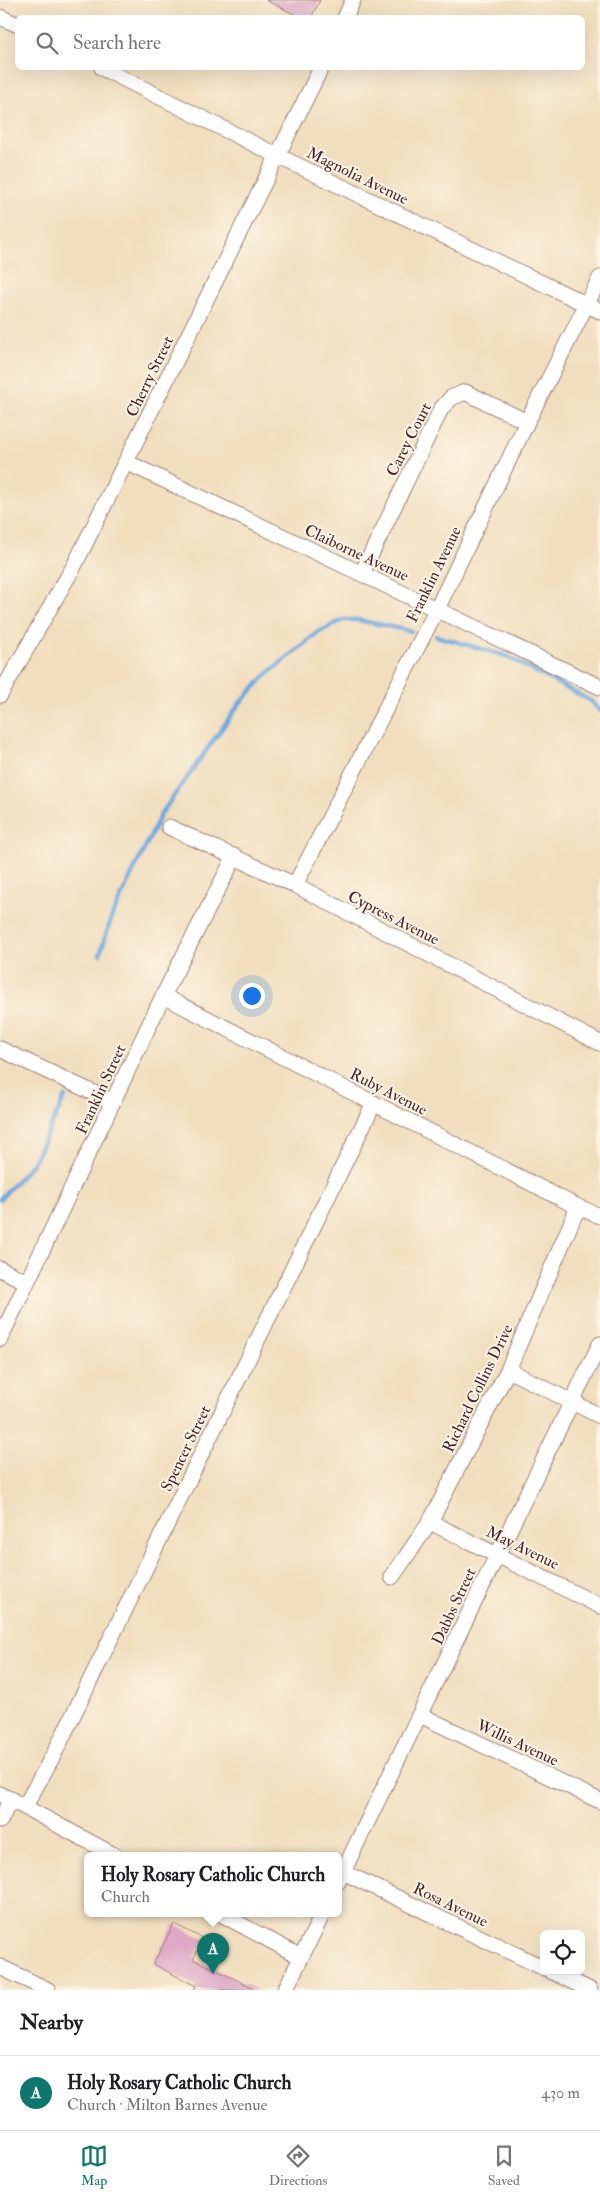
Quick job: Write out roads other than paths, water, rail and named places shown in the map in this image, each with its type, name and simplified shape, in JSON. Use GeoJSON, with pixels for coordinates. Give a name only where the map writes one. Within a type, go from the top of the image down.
{"type":"FeatureCollection","features":[{"type":"Feature","properties":{"kind":"street"},"geometry":{"type":"LineString","coordinates":[[346,15],[353,0]]}},
{"type":"Feature","properties":{"kind":"street"},"geometry":{"type":"LineString","coordinates":[[0,17],[15,24]]}},
{"type":"Feature","properties":{"kind":"street","name":"Magnolia Avenue"},"geometry":{"type":"LineString","coordinates":[[106,70],[278,156],[594,308]]}},
{"type":"Feature","properties":{"kind":"street","name":"Cherry Street"},"geometry":{"type":"LineString","coordinates":[[0,695],[50,611],[320,70]]}},
{"type":"Feature","properties":{"kind":"street","name":"Franklin Avenue"},"geometry":{"type":"LineString","coordinates":[[294,885],[436,609],[527,422],[594,308],[600,278]]}},
{"type":"Feature","properties":{"kind":"street","name":"Carey Court"},"geometry":{"type":"LineString","coordinates":[[362,574],[440,409],[451,398],[465,392],[527,422]]}},
{"type":"Feature","properties":{"kind":"street","name":"Claiborne Avenue"},"geometry":{"type":"LineString","coordinates":[[126,462],[600,687]]}},
{"type":"Feature","properties":{"kind":"street","name":"Cypress Avenue"},"geometry":{"type":"LineString","coordinates":[[169,827],[235,856],[598,1037]]}},
{"type":"Feature","properties":{"kind":"street","name":"Franklin Street"},"geometry":{"type":"LineString","coordinates":[[0,1339],[164,996],[235,856]]}},
{"type":"Feature","properties":{"kind":"street","name":"Ruby Avenue"},"geometry":{"type":"LineString","coordinates":[[164,996],[578,1207],[600,1216]]}},
{"type":"Feature","properties":{"kind":"street"},"geometry":{"type":"LineString","coordinates":[[0,1049],[113,1102]]}},
{"type":"Feature","properties":{"kind":"street","name":"Spencer Street"},"geometry":{"type":"LineString","coordinates":[[0,1821],[12,1800],[54,1754],[374,1103]]}},
{"type":"Feature","properties":{"kind":"street","name":"Richard Collins Drive"},"geometry":{"type":"LineString","coordinates":[[392,1577],[430,1522],[508,1370],[578,1207]]}},
{"type":"Feature","properties":{"kind":"street"},"geometry":{"type":"LineString","coordinates":[[0,1269],[27,1282]]}},
{"type":"Feature","properties":{"kind":"street","name":"Dabbs Street"},"geometry":{"type":"LineString","coordinates":[[342,1875],[600,1344]]}},
{"type":"Feature","properties":{"kind":"street"},"geometry":{"type":"LineString","coordinates":[[508,1370],[600,1416]]}},
{"type":"Feature","properties":{"kind":"street","name":"May Avenue"},"geometry":{"type":"LineString","coordinates":[[430,1522],[600,1606]]}},
{"type":"Feature","properties":{"kind":"street","name":"Willis Avenue"},"geometry":{"type":"LineString","coordinates":[[420,1716],[600,1801]]}},
{"type":"Feature","properties":{"kind":"street"},"geometry":{"type":"LineString","coordinates":[[12,1800],[108,1852]]}},
{"type":"Feature","properties":{"kind":"street","name":"Rosa Avenue"},"geometry":{"type":"LineString","coordinates":[[342,1877],[540,1966]]}},
{"type":"Feature","properties":{"kind":"street"},"geometry":{"type":"LineString","coordinates":[[226,1917],[301,1957]]}},
{"type":"Feature","properties":{"kind":"street"},"geometry":{"type":"LineString","coordinates":[[285,1990],[321,1917]]}},
{"type":"Feature","properties":{"kind":"street"},"geometry":{"type":"LineString","coordinates":[[0,1967],[48,1990]]}},
{"type":"Feature","properties":{"kind":"street"},"geometry":{"type":"LineString","coordinates":[[559,1975],[590,1990]]}},
{"type":"Feature","properties":{"kind":"waterway"},"geometry":{"type":"LineString","coordinates":[[100,954],[112,916],[161,814],[240,703],[264,677],[317,633],[343,620],[358,620],[411,631]]}},
{"type":"Feature","properties":{"kind":"waterway"},"geometry":{"type":"LineString","coordinates":[[436,636],[506,656],[591,701],[600,711]]}},
{"type":"Feature","properties":{"kind":"waterway"},"geometry":{"type":"LineString","coordinates":[[0,1199],[33,1163],[65,1097]]}},
{"type":"Feature","properties":{"kind":"place","name":"Holy Rosary Catholic Church"},"geometry":{"type":"Point","coordinates":[213,1974]}}]}
